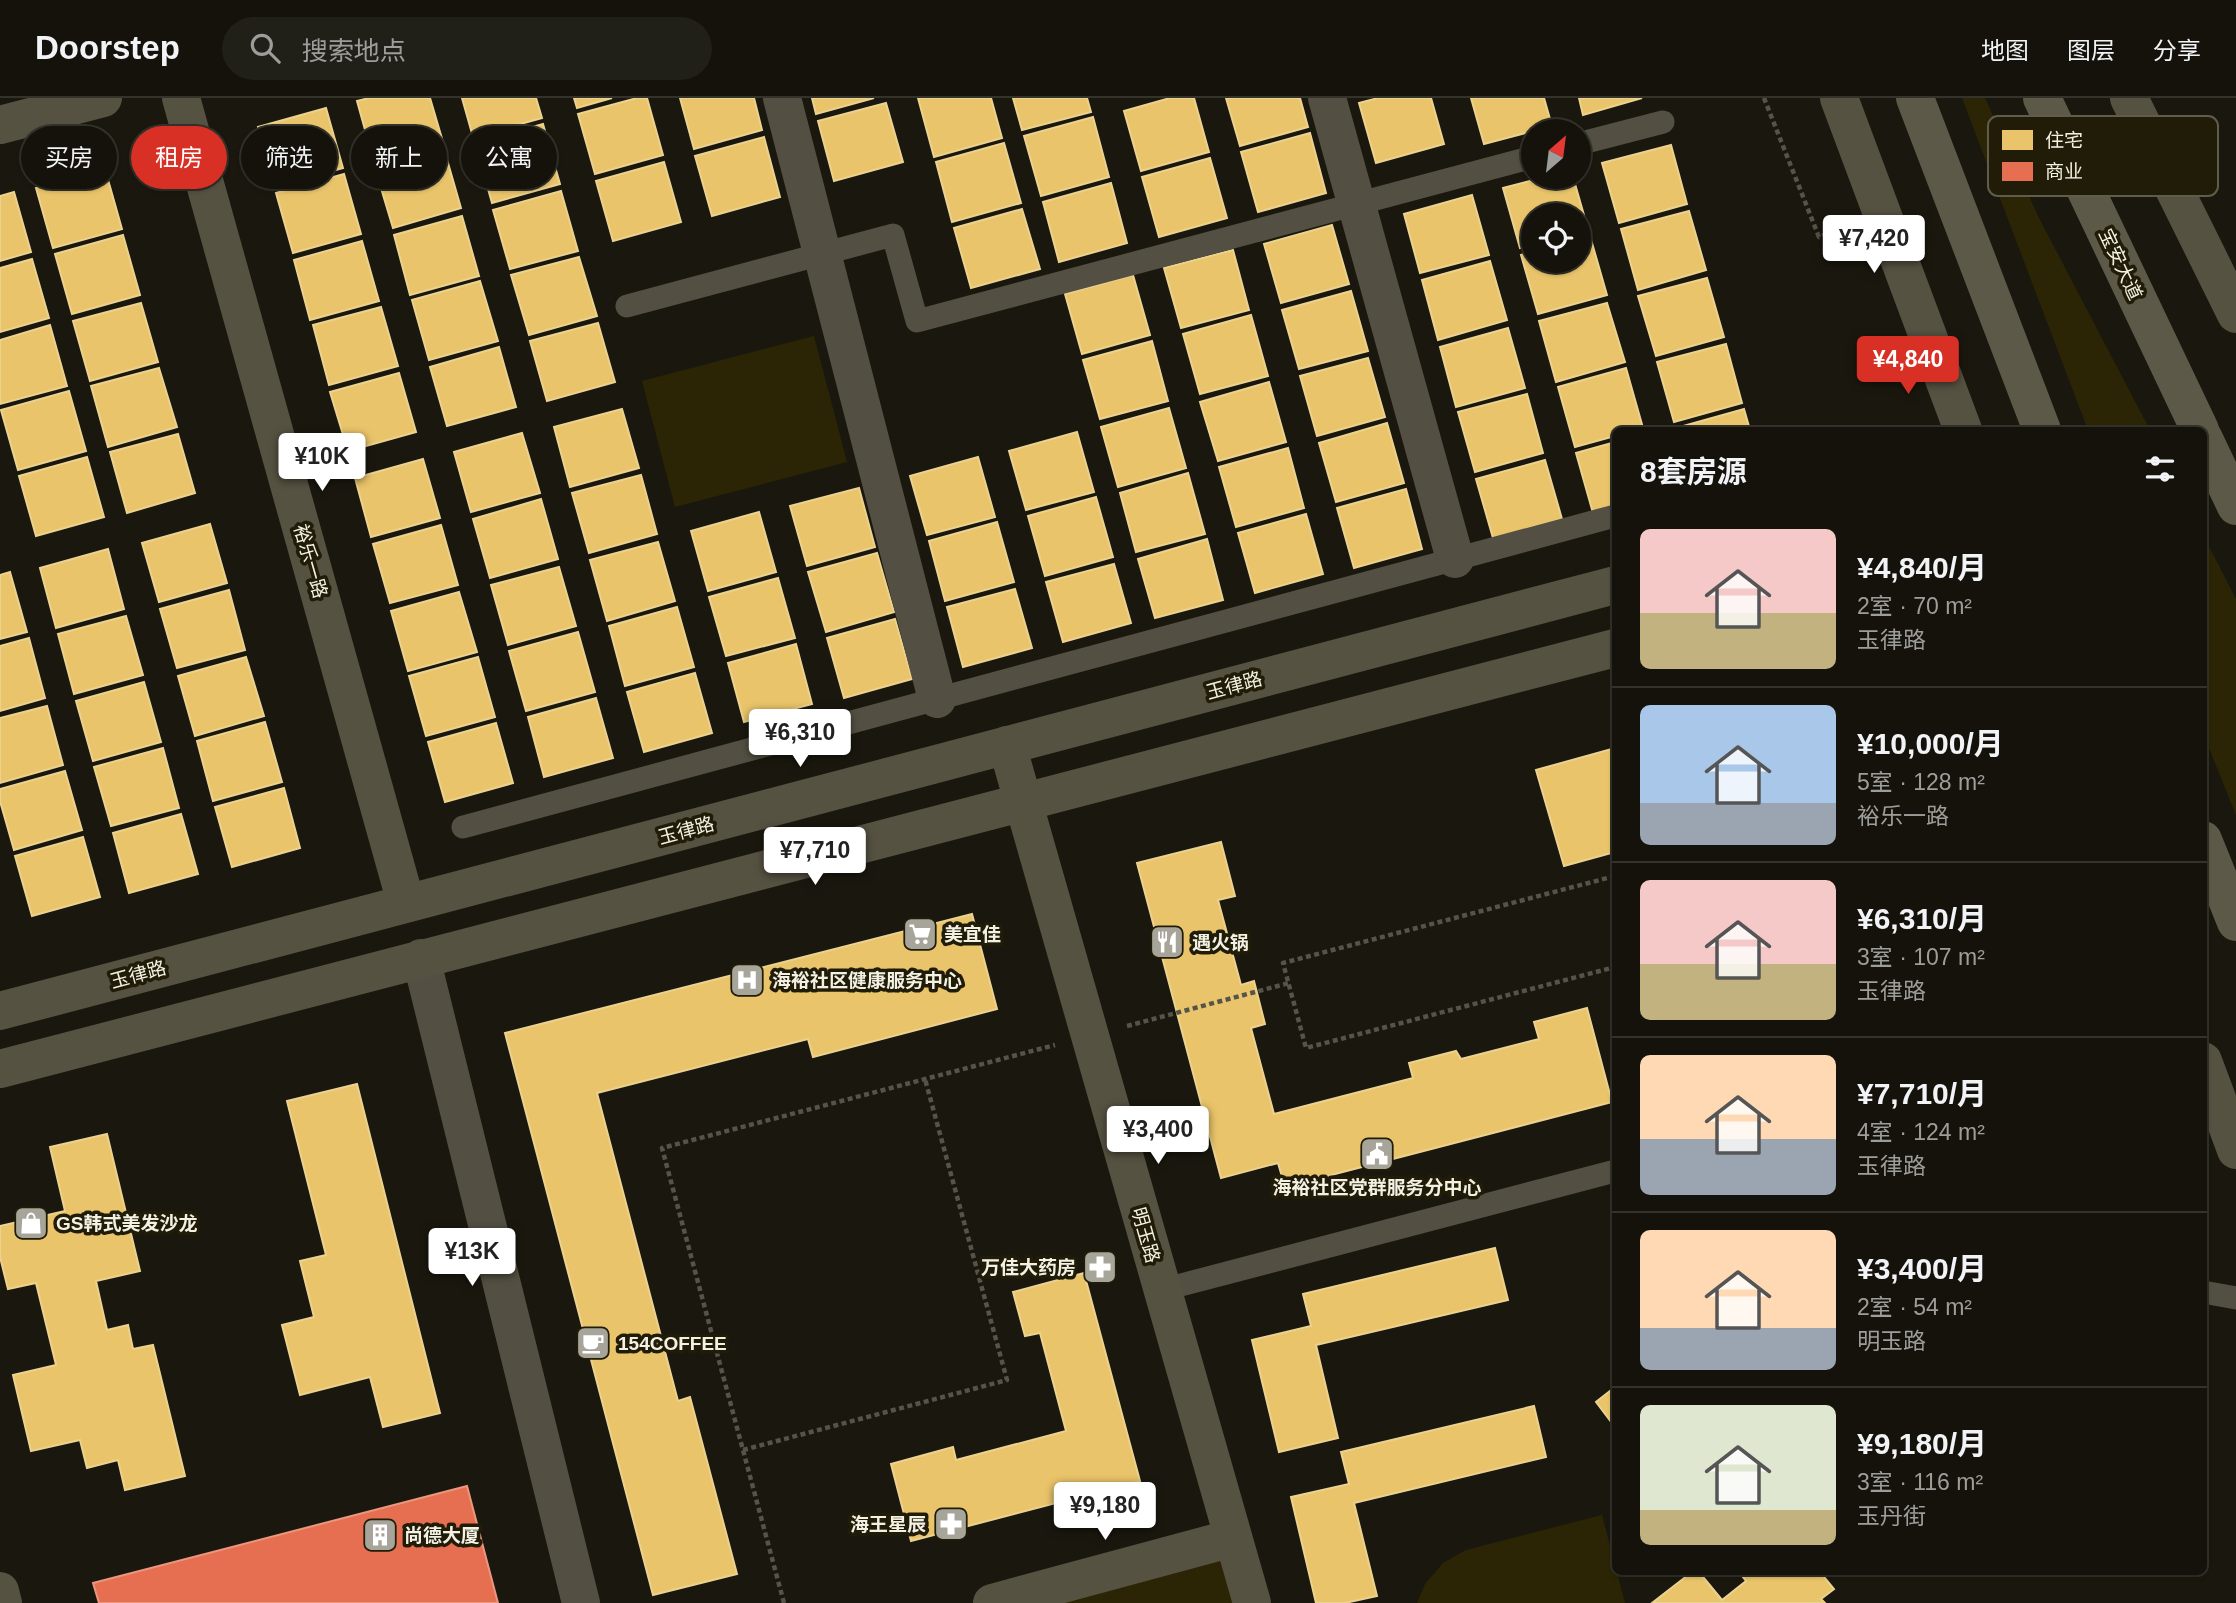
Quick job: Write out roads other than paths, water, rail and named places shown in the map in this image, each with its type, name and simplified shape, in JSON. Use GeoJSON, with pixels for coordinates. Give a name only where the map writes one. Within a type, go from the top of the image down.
{"type":"FeatureCollection","features":[{"type":"Feature","properties":{"kind":"main road"},"geometry":{"type":"LineString","coordinates":[[0,125],[103,98]]}},
{"type":"Feature","properties":{"kind":"main road","name":"裕乐一路"},"geometry":{"type":"LineString","coordinates":[[181,98],[406,903]]}},
{"type":"Feature","properties":{"kind":"main road"},"geometry":{"type":"LineString","coordinates":[[1839,98],[1963,427]]}},
{"type":"Feature","properties":{"kind":"main road"},"geometry":{"type":"LineString","coordinates":[[1915,98],[2041,427]]}},
{"type":"Feature","properties":{"kind":"main road","name":"宝安大道"},"geometry":{"type":"LineString","coordinates":[[2042,98],[2051,116]]}},
{"type":"Feature","properties":{"kind":"main road"},"geometry":{"type":"LineString","coordinates":[[2129,98],[2138,116]]}},
{"type":"Feature","properties":{"kind":"main road","name":"宝安大道"},"geometry":{"type":"LineString","coordinates":[[2089,196],[2199,427]]}},
{"type":"Feature","properties":{"kind":"main road"},"geometry":{"type":"LineString","coordinates":[[2178,196],[2236,314]]}},
{"type":"Feature","properties":{"kind":"main road"},"geometry":{"type":"LineString","coordinates":[[1938,362],[1938,427]]}},
{"type":"Feature","properties":{"kind":"main road"},"geometry":{"type":"LineString","coordinates":[[2207,445],[2236,506]]}},
{"type":"Feature","properties":{"kind":"main road","name":"玉律路"},"geometry":{"type":"LineString","coordinates":[[0,1011],[1612,586]]}},
{"type":"Feature","properties":{"kind":"main road"},"geometry":{"type":"LineString","coordinates":[[0,1069],[1612,649]]}},
{"type":"Feature","properties":{"kind":"main road","name":"明玉路"},"geometry":{"type":"LineString","coordinates":[[1007,745],[1252,1603]]}},
{"type":"Feature","properties":{"kind":"main road"},"geometry":{"type":"LineString","coordinates":[[2207,850],[2236,922]]}},
{"type":"Feature","properties":{"kind":"main road"},"geometry":{"type":"LineString","coordinates":[[2207,1072],[2236,1150]]}},
{"type":"Feature","properties":{"kind":"main road"},"geometry":{"type":"LineString","coordinates":[[992,1603],[1233,1538]]}},
{"type":"Feature","properties":{"kind":"main road"},"geometry":{"type":"LineString","coordinates":[[0,1591],[3,1603]]}},
{"type":"Feature","properties":{"kind":"street"},"geometry":{"type":"LineString","coordinates":[[782,98],[937,699]]}},
{"type":"Feature","properties":{"kind":"street"},"geometry":{"type":"LineString","coordinates":[[1326,98],[1455,559]]}},
{"type":"Feature","properties":{"kind":"street"},"geometry":{"type":"LineString","coordinates":[[421,958],[581,1603]]}},
{"type":"Feature","properties":{"kind":"lane"},"geometry":{"type":"LineString","coordinates":[[1591,141],[1663,122]]}},
{"type":"Feature","properties":{"kind":"lane"},"geometry":{"type":"LineString","coordinates":[[627,306],[893,235],[917,321],[1521,159]]}},
{"type":"Feature","properties":{"kind":"lane"},"geometry":{"type":"LineString","coordinates":[[463,827],[1612,517]]}},
{"type":"Feature","properties":{"kind":"lane"},"geometry":{"type":"LineString","coordinates":[[1162,1290],[1612,1172]]}},
{"type":"Feature","properties":{"kind":"lane"},"geometry":{"type":"LineString","coordinates":[[2207,1293],[2236,1298]]}},
{"type":"Feature","properties":{"kind":"place","name":"美宜佳"},"geometry":{"type":"Point","coordinates":[920,934]}},
{"type":"Feature","properties":{"kind":"place","name":"遇火锅"},"geometry":{"type":"Point","coordinates":[1167,942]}},
{"type":"Feature","properties":{"kind":"place","name":"海裕社区健康服务中心"},"geometry":{"type":"Point","coordinates":[747,980]}},
{"type":"Feature","properties":{"kind":"place","name":"海裕社区党群服务分中心"},"geometry":{"type":"Point","coordinates":[1377,1154]}},
{"type":"Feature","properties":{"kind":"place","name":"GS韩式美发沙龙"},"geometry":{"type":"Point","coordinates":[31,1223]}},
{"type":"Feature","properties":{"kind":"place","name":"万佳大药房"},"geometry":{"type":"Point","coordinates":[1100,1267]}},
{"type":"Feature","properties":{"kind":"place","name":"154COFFEE"},"geometry":{"type":"Point","coordinates":[593,1343]}},
{"type":"Feature","properties":{"kind":"place","name":"海王星辰"},"geometry":{"type":"Point","coordinates":[951,1524]}},
{"type":"Feature","properties":{"kind":"place","name":"尚德大厦"},"geometry":{"type":"Point","coordinates":[380,1535]}}]}
